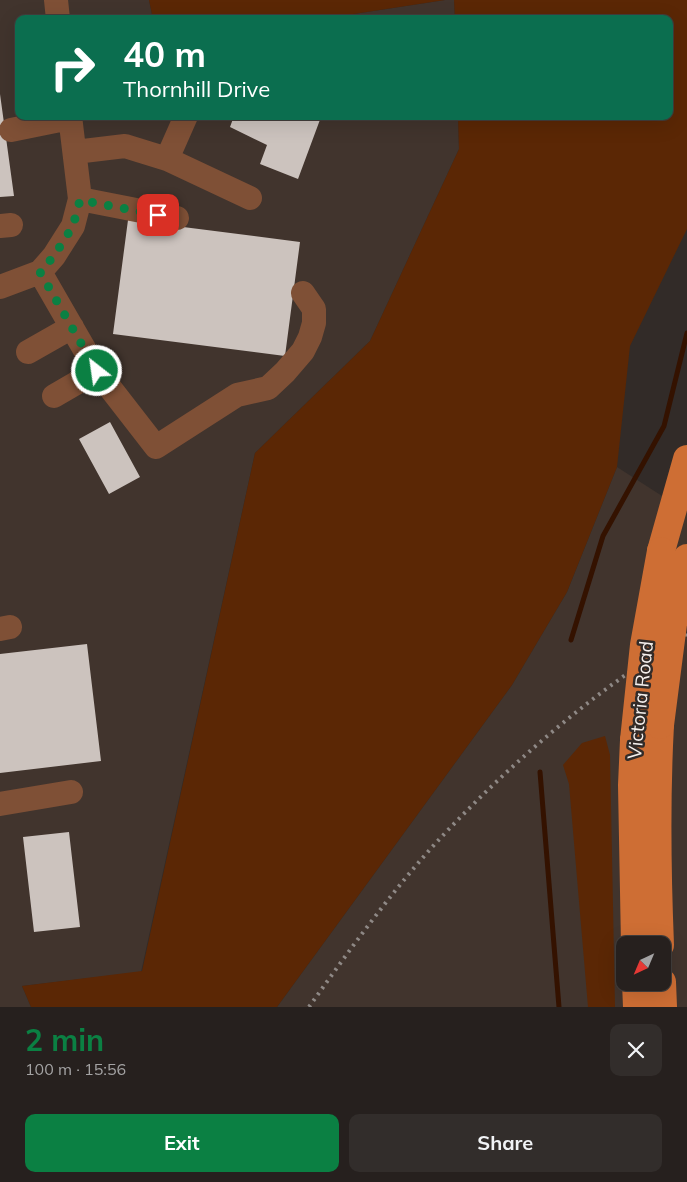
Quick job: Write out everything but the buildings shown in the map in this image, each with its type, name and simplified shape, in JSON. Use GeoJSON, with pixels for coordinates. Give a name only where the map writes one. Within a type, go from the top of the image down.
{"type":"FeatureCollection","features":[{"type":"Feature","properties":{"kind":"main road","name":"Victoria Road"},"geometry":{"type":"LineString","coordinates":[[635,936],[632,786],[634,740],[644,645],[661,551],[687,459]]}},
{"type":"Feature","properties":{"kind":"main road","name":"Victoria Road"},"geometry":{"type":"LineString","coordinates":[[660,936],[657,780],[660,725],[673,624],[687,558]]}},
{"type":"Feature","properties":{"kind":"main road"},"geometry":{"type":"LineString","coordinates":[[636,991],[637,1007]]}},
{"type":"Feature","properties":{"kind":"main road"},"geometry":{"type":"LineString","coordinates":[[662,991],[663,1007]]}},
{"type":"Feature","properties":{"kind":"street"},"geometry":{"type":"LineString","coordinates":[[56,0],[58,15]]}},
{"type":"Feature","properties":{"kind":"street"},"geometry":{"type":"LineString","coordinates":[[12,130],[57,120]]}},
{"type":"Feature","properties":{"kind":"street"},"geometry":{"type":"LineString","coordinates":[[0,287],[40,272],[54,256],[73,226],[80,200],[70,120]]}},
{"type":"Feature","properties":{"kind":"street"},"geometry":{"type":"LineString","coordinates":[[167,160],[184,120]]}},
{"type":"Feature","properties":{"kind":"street"},"geometry":{"type":"LineString","coordinates":[[74,152],[125,146],[167,160],[250,198]]}},
{"type":"Feature","properties":{"kind":"street"},"geometry":{"type":"LineString","coordinates":[[80,200],[177,218]]}},
{"type":"Feature","properties":{"kind":"street"},"geometry":{"type":"LineString","coordinates":[[40,272],[97,371],[156,447],[237,395],[268,388],[285,372],[303,351],[314,323],[314,309],[303,294]]}},
{"type":"Feature","properties":{"kind":"street"},"geometry":{"type":"LineString","coordinates":[[28,352],[72,327]]}},
{"type":"Feature","properties":{"kind":"street"},"geometry":{"type":"LineString","coordinates":[[54,396],[97,371]]}},
{"type":"Feature","properties":{"kind":"street"},"geometry":{"type":"LineString","coordinates":[[0,804],[71,792]]}},
{"type":"Feature","properties":{"kind":"shaded area"},"geometry":{"type":"Polygon","coordinates":[[[0,0],[149,0],[152,15],[15,15],[15,120],[458,120],[459,149],[370,341],[255,453],[141,972],[22,986],[31,1007],[0,1007],[0,0]]]}},
{"type":"Feature","properties":{"kind":"shaded area"},"geometry":{"type":"Polygon","coordinates":[[[149,0],[445,0],[347,15],[152,15],[149,0]]]}},
{"type":"Feature","properties":{"kind":"shaded area"},"geometry":{"type":"Polygon","coordinates":[[[445,0],[454,0],[455,15],[347,15],[445,0]]]}},
{"type":"Feature","properties":{"kind":"shaded area"},"geometry":{"type":"Polygon","coordinates":[[[454,0],[687,0],[687,229],[630,346],[617,467],[567,592],[512,685],[277,1007],[31,1007],[22,986],[142,971],[255,453],[370,341],[459,149],[458,120],[673,120],[673,15],[455,15],[454,0]]]}},
{"type":"Feature","properties":{"kind":"shaded area"},"geometry":{"type":"Polygon","coordinates":[[[617,467],[687,512],[687,1007],[277,1007],[512,685],[567,592],[617,467]]]}},
{"type":"Feature","properties":{"kind":"shaded area"},"geometry":{"type":"Polygon","coordinates":[[[605,736],[610,755],[615,1007],[588,1007],[569,784],[563,765],[582,743],[605,736]]]}},
{"type":"Feature","properties":{"kind":"waterway"},"geometry":{"type":"LineString","coordinates":[[571,640],[603,536],[664,426],[687,333]]}},
{"type":"Feature","properties":{"kind":"waterway"},"geometry":{"type":"LineString","coordinates":[[540,772],[559,1007]]}},
{"type":"Feature","properties":{"kind":"railway"},"geometry":{"type":"LineString","coordinates":[[309,1007],[401,884],[434,845],[492,786],[585,705],[652,656],[687,634]]}},
{"type":"Feature","properties":{"kind":"route"},"geometry":{"type":"LineString","coordinates":[[97,371],[40,272],[54,256],[73,226],[80,200],[158,215]]}}]}
